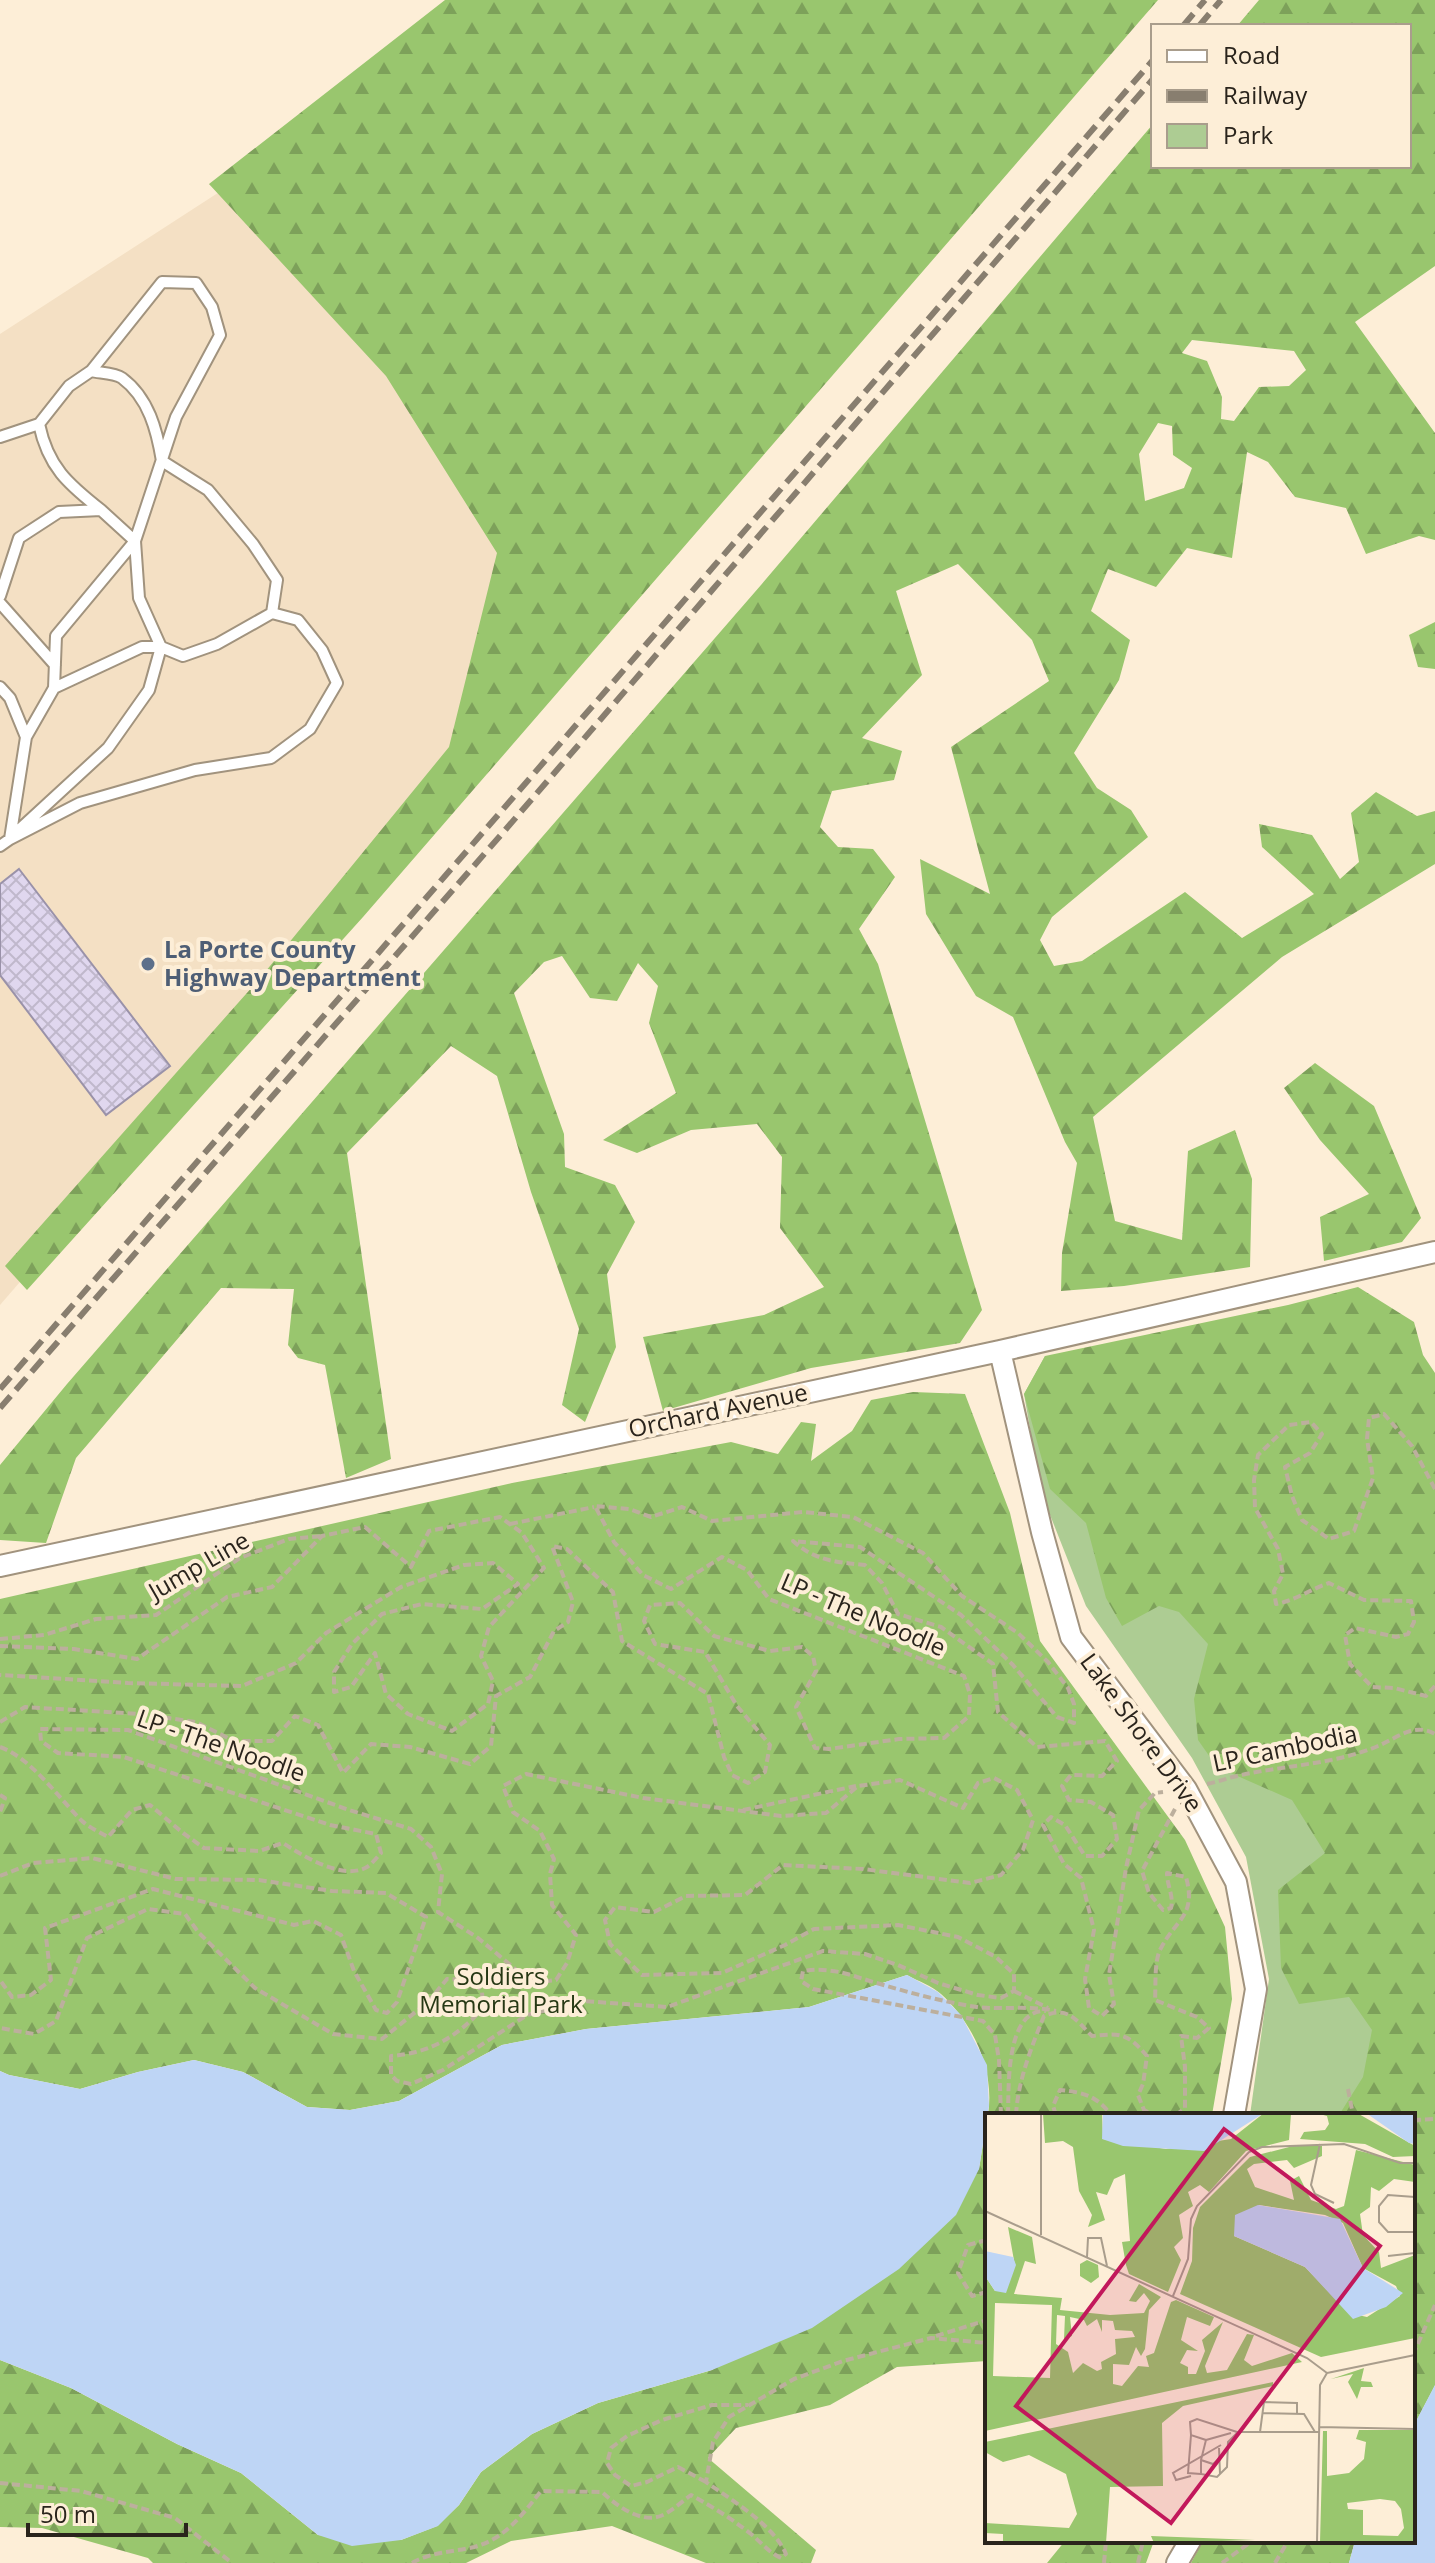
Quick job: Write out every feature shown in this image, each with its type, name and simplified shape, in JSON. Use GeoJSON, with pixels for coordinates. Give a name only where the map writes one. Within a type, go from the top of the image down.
{"type":"FeatureCollection","features":[{"type":"Feature","properties":{"kind":"street","name":"Orchard Avenue"},"geometry":{"type":"LineString","coordinates":[[0,1566],[1000,1351],[1435,1252]]}},
{"type":"Feature","properties":{"kind":"street","name":"Lake Shore Drive"},"geometry":{"type":"LineString","coordinates":[[1000,1351],[1042,1532],[1071,1637],[1186,1789],[1236,1882],[1256,1989],[1234,2113]]}},
{"type":"Feature","properties":{"kind":"street"},"geometry":{"type":"LineString","coordinates":[[1177,2563],[1189,2543]]}},
{"type":"Feature","properties":{"kind":"lane"},"geometry":{"type":"LineString","coordinates":[[0,437],[39,424],[69,386],[91,371],[162,282],[196,283],[212,307],[220,335],[176,417],[135,541],[56,636],[54,688],[26,737],[10,839]]}},
{"type":"Feature","properties":{"kind":"lane"},"geometry":{"type":"LineString","coordinates":[[91,371],[120,377],[142,400],[156,428],[162,461],[208,490],[253,544],[277,580],[272,613]]}},
{"type":"Feature","properties":{"kind":"lane"},"geometry":{"type":"LineString","coordinates":[[10,839],[108,748],[149,690],[161,647],[139,598],[135,541],[69,485],[44,449],[39,424]]}},
{"type":"Feature","properties":{"kind":"lane"},"geometry":{"type":"LineString","coordinates":[[0,596],[19,538],[59,512],[101,510]]}},
{"type":"Feature","properties":{"kind":"lane"},"geometry":{"type":"LineString","coordinates":[[0,603],[55,665]]}},
{"type":"Feature","properties":{"kind":"lane"},"geometry":{"type":"LineString","coordinates":[[0,846],[80,803],[195,770],[271,758],[310,729],[337,683],[322,650],[298,620],[272,613],[217,644],[183,656],[161,647],[142,647],[54,688]]}},
{"type":"Feature","properties":{"kind":"lane"},"geometry":{"type":"LineString","coordinates":[[0,687],[10,698],[26,737]]}},
{"type":"Feature","properties":{"kind":"path"},"geometry":{"type":"LineString","coordinates":[[1435,1489],[1412,1446],[1384,1414],[1369,1418],[1367,1439],[1373,1478],[1354,1531],[1329,1539],[1302,1520],[1292,1496],[1285,1467],[1310,1453],[1322,1434],[1311,1422],[1289,1425],[1258,1455],[1254,1480],[1255,1508],[1278,1549],[1283,1574],[1274,1591],[1276,1604],[1288,1602],[1303,1592],[1329,1583],[1364,1600],[1411,1601],[1414,1622],[1408,1634],[1396,1637],[1355,1628],[1345,1635],[1350,1664],[1372,1687],[1394,1688],[1426,1696],[1435,1686]]}},
{"type":"Feature","properties":{"kind":"path","name":"LP - The Noodle"},"geometry":{"type":"LineString","coordinates":[[595,1506],[629,1509],[651,1517],[682,1507],[712,1521],[803,1512],[853,1517],[923,1553],[962,1596],[1018,1633],[1048,1662],[1068,1688],[1074,1704],[1074,1723],[1057,1717],[1013,1665],[961,1615],[860,1547],[793,1541],[809,1555],[865,1565],[882,1583],[898,1614],[941,1627],[993,1664],[998,1712],[1037,1747],[1105,1741],[1117,1761],[1102,1776],[1071,1775],[1062,1786],[1069,1800],[1091,1802],[1113,1815],[1117,1839],[1102,1856],[1085,1856],[1065,1825],[1051,1817],[1043,1825],[1064,1864],[1081,1878],[1094,1930],[1085,1979],[1089,2008],[1102,2016],[1114,2004],[1109,1975],[1126,1868],[1139,1810],[1155,1793],[1186,1789]]}},
{"type":"Feature","properties":{"kind":"path","name":"LP - The Noodle"},"geometry":{"type":"LineString","coordinates":[[0,1722],[25,1707],[140,1714],[196,1722],[234,1741],[272,1741],[295,1716],[318,1725],[343,1773],[371,1744],[410,1747],[470,1764],[491,1746],[496,1696],[530,1677],[554,1631],[568,1622],[573,1602],[552,1546],[567,1549],[613,1592],[622,1641],[708,1694],[724,1757],[732,1775],[748,1783],[765,1772],[770,1745],[737,1706],[705,1652],[655,1644],[644,1621],[650,1605],[680,1603],[714,1636],[770,1651],[802,1647],[813,1656],[816,1671],[796,1707],[815,1748],[829,1749],[899,1739],[944,1738],[969,1716],[970,1694],[964,1676],[769,1599],[747,1570],[722,1557],[671,1589],[643,1575],[614,1542],[595,1506]]}},
{"type":"Feature","properties":{"kind":"path"},"geometry":{"type":"LineString","coordinates":[[0,1646],[74,1649],[137,1659],[227,1597],[272,1587],[322,1536],[365,1527],[411,1567],[429,1531],[500,1517],[510,1524],[595,1506]]}},
{"type":"Feature","properties":{"kind":"path","name":"LP - The Noodle"},"geometry":{"type":"LineString","coordinates":[[0,1675],[242,1686],[296,1663],[326,1633],[401,1587],[464,1565],[493,1563],[518,1584],[482,1609],[422,1604],[382,1614],[352,1644],[334,1672],[334,1692],[351,1687],[375,1653],[386,1694],[408,1714],[452,1731],[488,1704],[493,1681],[481,1656],[489,1627],[544,1568],[522,1533],[510,1524]]}},
{"type":"Feature","properties":{"kind":"path","name":"Jump Line"},"geometry":{"type":"LineString","coordinates":[[0,1639],[44,1635],[96,1619],[156,1615],[240,1558],[289,1539],[322,1536]]}},
{"type":"Feature","properties":{"kind":"path","name":"LP - The Noodle"},"geometry":{"type":"LineString","coordinates":[[0,1747],[10,1751],[54,1789],[83,1822],[108,1837],[132,1810],[150,1805],[204,1848],[259,1851],[283,1843],[339,1871],[366,1868],[381,1853],[376,1834],[330,1825],[124,1757],[58,1753],[41,1741],[40,1729],[128,1730],[349,1810],[411,1829],[431,1847],[442,1874],[438,1912],[478,1938],[532,1983],[556,1980],[567,1963],[576,1935],[552,1905],[550,1874],[554,1859],[540,1831],[513,1812],[503,1786],[526,1774],[643,1798],[781,1816],[826,1813],[858,1786]]}},
{"type":"Feature","properties":{"kind":"path","name":"LP Cambodia"},"geometry":{"type":"LineString","coordinates":[[1186,1789],[1237,1776],[1330,1761],[1378,1746],[1401,1733],[1426,1729],[1435,1734]]}},
{"type":"Feature","properties":{"kind":"path"},"geometry":{"type":"LineString","coordinates":[[739,1811],[900,1780],[963,1808],[978,1783],[994,1778],[1017,1790],[1033,1820],[1023,1850],[1001,1875],[970,1883],[863,1869],[783,1865],[745,1895],[686,1896],[654,1912],[615,1907],[605,1920],[610,1944],[642,1975],[722,1973],[814,1929],[898,1925],[958,1937],[996,1957],[1014,1974],[1014,1991]]}},
{"type":"Feature","properties":{"kind":"path"},"geometry":{"type":"LineString","coordinates":[[1179,2113],[1185,2108],[1181,2036],[1197,2038],[1209,2028],[1197,2017],[1155,2000],[1159,1952],[1189,1911],[1190,1892],[1186,1877],[1167,1873],[1167,1887],[1173,1900],[1171,1908],[1163,1910],[1149,1893],[1142,1871],[1186,1789]]}},
{"type":"Feature","properties":{"kind":"path"},"geometry":{"type":"LineString","coordinates":[[0,1795],[5,1798],[0,1812]]}},
{"type":"Feature","properties":{"kind":"path"},"geometry":{"type":"LineString","coordinates":[[0,1876],[33,1863],[92,1858],[176,1879],[259,1880],[332,1891],[386,1893],[426,1917],[397,2002],[387,2013],[376,2010],[354,1971],[341,1935],[313,1921],[294,1925],[153,1889],[45,1928],[51,1980],[31,1995],[12,1997],[0,1980]]}},
{"type":"Feature","properties":{"kind":"path"},"geometry":{"type":"LineString","coordinates":[[0,2028],[34,2034],[56,2021],[87,1938],[148,1909],[185,1914],[199,1933],[255,1988],[333,2034],[382,2039],[428,2002],[447,1979],[472,1980],[482,1991],[483,2008],[466,2028],[434,2048],[391,2056],[391,2075],[397,2081],[411,2084],[443,2070],[527,2015],[583,2001],[667,2007],[823,1951],[865,1954],[978,1995],[1001,1998],[1014,1991]]}},
{"type":"Feature","properties":{"kind":"path"},"geometry":{"type":"LineString","coordinates":[[1001,2113],[995,2035],[983,2021],[813,1989],[801,1981],[803,1971],[816,1968],[849,1974],[894,1988],[978,2007],[1037,2007],[1070,2014],[1092,2036],[1117,2033],[1131,2037],[1147,2056],[1138,2095],[1144,2110],[1150,2113]]}},
{"type":"Feature","properties":{"kind":"path"},"geometry":{"type":"LineString","coordinates":[[1014,1991],[1056,2011]]}},
{"type":"Feature","properties":{"kind":"path"},"geometry":{"type":"LineString","coordinates":[[1008,2113],[1011,2055],[1024,2019],[1038,2010],[1056,2011]]}},
{"type":"Feature","properties":{"kind":"path"},"geometry":{"type":"LineString","coordinates":[[1016,2113],[1017,2097],[1044,2016],[1056,2011]]}},
{"type":"Feature","properties":{"kind":"path"},"geometry":{"type":"LineString","coordinates":[[1348,2089],[1353,2113]]}},
{"type":"Feature","properties":{"kind":"path"},"geometry":{"type":"LineString","coordinates":[[1055,2113],[1053,2106],[1060,2090],[1080,2092],[1100,2101],[1109,2113]]}},
{"type":"Feature","properties":{"kind":"path"},"geometry":{"type":"LineString","coordinates":[[1415,2120],[1435,2119]]}},
{"type":"Feature","properties":{"kind":"path"},"geometry":{"type":"LineString","coordinates":[[985,2241],[968,2245],[958,2273],[972,2296],[985,2293]]}},
{"type":"Feature","properties":{"kind":"path"},"geometry":{"type":"LineString","coordinates":[[1415,2350],[1435,2305]]}},
{"type":"Feature","properties":{"kind":"path"},"geometry":{"type":"LineString","coordinates":[[706,2482],[713,2442],[729,2417],[794,2379],[831,2365],[985,2321]]}},
{"type":"Feature","properties":{"kind":"path"},"geometry":{"type":"LineString","coordinates":[[931,2338],[985,2343]]}},
{"type":"Feature","properties":{"kind":"path"},"geometry":{"type":"LineString","coordinates":[[412,2563],[425,2556],[477,2546],[512,2528],[541,2491],[602,2492],[620,2508],[639,2516],[663,2516],[691,2495],[722,2511],[769,2553],[781,2558],[786,2554],[783,2547],[758,2520],[706,2482],[678,2467],[631,2486],[615,2475],[607,2463],[611,2448],[627,2436],[662,2420],[712,2405],[750,2405]]}},
{"type":"Feature","properties":{"kind":"path"},"geometry":{"type":"LineString","coordinates":[[0,2483],[81,2491],[175,2518],[232,2563]]}},
{"type":"Feature","properties":{"kind":"path"},"geometry":{"type":"LineString","coordinates":[[1104,2563],[1106,2543]]}},
{"type":"Feature","properties":{"kind":"path"},"geometry":{"type":"LineString","coordinates":[[1138,2563],[1143,2543]]}},
{"type":"Feature","properties":{"kind":"path"},"geometry":{"type":"LineString","coordinates":[[1222,2563],[1249,2543]]}},
{"type":"Feature","properties":{"kind":"path"},"geometry":{"type":"LineString","coordinates":[[1275,2563],[1287,2543]]}},
{"type":"Feature","properties":{"kind":"shaded area","name":"La Porte County Highway Department"},"geometry":{"type":"Polygon","coordinates":[[[258,167],[590,624],[0,1305],[0,334],[258,167]]]}},
{"type":"Feature","properties":{"kind":"green space"},"geometry":{"type":"Polygon","coordinates":[[[445,0],[1158,0],[363,917],[27,1290],[5,1266],[261,977],[449,747],[497,553],[386,376],[209,184],[445,0]]]}},
{"type":"Feature","properties":{"kind":"green space"},"geometry":{"type":"Polygon","coordinates":[[[1259,0],[1435,0],[1435,266],[1355,322],[1435,433],[1435,540],[1419,536],[1366,554],[1346,508],[1295,497],[1268,462],[1247,452],[1232,558],[1187,548],[1156,587],[1108,569],[1091,611],[1130,640],[1119,680],[1074,753],[1097,788],[1131,810],[1148,837],[1052,917],[1040,940],[1054,966],[1082,961],[1185,892],[1242,938],[1314,894],[1262,847],[1259,824],[1312,835],[1340,879],[1359,862],[1351,813],[1376,792],[1417,816],[1435,811],[1435,864],[1282,957],[1093,1117],[1115,1221],[1182,1240],[1188,1151],[1235,1130],[1252,1179],[1250,1267],[1124,1286],[1061,1291],[1062,1253],[1077,1163],[1065,1142],[1013,1017],[976,996],[926,914],[920,859],[990,894],[951,747],[1049,681],[1032,640],[958,564],[896,591],[922,675],[862,738],[902,751],[894,780],[832,791],[820,827],[838,847],[873,849],[895,877],[859,929],[878,964],[982,1310],[960,1343],[811,1368],[663,1411],[643,1337],[764,1315],[824,1287],[780,1228],[782,1157],[757,1124],[691,1130],[637,1153],[603,1140],[676,1093],[649,1023],[658,986],[638,963],[617,1001],[590,998],[562,956],[544,962],[514,993],[564,1134],[565,1167],[615,1185],[635,1222],[607,1274],[616,1347],[585,1422],[562,1405],[579,1329],[531,1192],[497,1076],[451,1046],[347,1153],[391,1459],[346,1478],[325,1365],[298,1358],[288,1345],[294,1289],[221,1288],[76,1458],[46,1543],[0,1540],[0,1465],[761,585],[1151,126],[1151,168],[1411,168],[1411,24],[1239,24],[1259,0]],[[1192,340],[1182,353],[1207,361],[1222,397],[1221,419],[1234,421],[1259,387],[1289,386],[1306,370],[1294,351],[1192,340]],[[1158,423],[1139,454],[1145,501],[1184,488],[1192,468],[1173,455],[1172,426],[1158,423]]]}},
{"type":"Feature","properties":{"kind":"green space"},"geometry":{"type":"Polygon","coordinates":[[[1435,622],[1435,669],[1418,667],[1409,635],[1435,622]]]}},
{"type":"Feature","properties":{"kind":"green space"},"geometry":{"type":"Polygon","coordinates":[[[1315,1063],[1374,1106],[1421,1218],[1402,1242],[1324,1261],[1320,1217],[1369,1194],[1320,1140],[1284,1088],[1315,1063]]]}},
{"type":"Feature","properties":{"kind":"green space"},"geometry":{"type":"Polygon","coordinates":[[[1358,1287],[1414,1322],[1423,1355],[1435,1373],[1435,2385],[1415,2423],[1415,2113],[1340,2113],[1363,2077],[1372,2030],[1349,1997],[1299,2004],[1281,1968],[1278,1890],[1325,1853],[1292,1800],[1217,1767],[1198,1740],[1194,1699],[1208,1644],[1179,1612],[1159,1606],[1122,1626],[1106,1598],[1086,1523],[1050,1489],[1024,1394],[1045,1356],[1288,1305],[1358,1287]]]}},
{"type":"Feature","properties":{"kind":"green space"},"geometry":{"type":"Polygon","coordinates":[[[1045,1356],[1435,1467],[1435,2385],[1415,2423],[1415,2113],[1250,2113],[1269,1979],[1246,1857],[1192,1758],[1086,1606],[1041,1492],[1024,1394],[1045,1356]]]}},
{"type":"Feature","properties":{"kind":"green space","name":"Soldiers Memorial Park"},"geometry":{"type":"Polygon","coordinates":[[[913,1392],[965,1394],[1010,1513],[1040,1641],[1185,1840],[1225,1927],[1232,1999],[1212,2113],[988,2113],[985,2065],[972,2034],[941,1994],[907,1975],[809,2007],[586,2029],[502,2045],[399,2101],[350,2110],[307,2107],[243,2072],[194,2060],[80,2089],[0,2071],[0,1599],[512,1483],[731,1442],[778,1454],[801,1422],[816,1424],[811,1461],[852,1431],[871,1400],[913,1392]]]}},
{"type":"Feature","properties":{"kind":"green space"},"geometry":{"type":"Polygon","coordinates":[[[985,2131],[985,2361],[897,2367],[830,2405],[736,2428],[708,2458],[816,2550],[811,2563],[706,2563],[612,2526],[511,2541],[466,2563],[153,2563],[148,2558],[42,2528],[0,2527],[0,2360],[71,2388],[177,2444],[241,2473],[318,2535],[401,2540],[437,2526],[459,2505],[481,2472],[532,2434],[598,2403],[712,2370],[979,2169],[985,2131]]]}},
{"type":"Feature","properties":{"kind":"green space"},"geometry":{"type":"Polygon","coordinates":[[[1063,2543],[1153,2543],[1146,2563],[1047,2563],[1063,2543]]]}},
{"type":"Feature","properties":{"kind":"green space"},"geometry":{"type":"Polygon","coordinates":[[[1202,2543],[1354,2543],[1349,2563],[1191,2563],[1202,2543]]]}},
{"type":"Feature","properties":{"kind":"water"},"geometry":{"type":"Polygon","coordinates":[[[907,1975],[938,1992],[961,2015],[987,2065],[989,2106],[988,2113],[985,2113],[979,2169],[956,2215],[899,2269],[812,2328],[712,2370],[598,2403],[532,2434],[481,2472],[459,2505],[438,2526],[401,2540],[352,2546],[318,2535],[241,2473],[177,2444],[71,2388],[0,2360],[0,2071],[80,2089],[194,2060],[243,2072],[307,2107],[350,2110],[399,2101],[502,2045],[586,2029],[809,2007],[907,1975]]]}},
{"type":"Feature","properties":{"kind":"water"},"geometry":{"type":"Polygon","coordinates":[[[1435,2385],[1435,2563],[1349,2563],[1354,2543],[1415,2543],[1415,2423],[1435,2385]]]}},
{"type":"Feature","properties":{"kind":"building"},"geometry":{"type":"Polygon","coordinates":[[[19,869],[170,1066],[106,1115],[0,975],[0,884],[19,869]]]}},
{"type":"Feature","properties":{"kind":"railway"},"geometry":{"type":"LineString","coordinates":[[1185,24],[1205,0]]}},
{"type":"Feature","properties":{"kind":"railway"},"geometry":{"type":"LineString","coordinates":[[1201,24],[1221,0]]}},
{"type":"Feature","properties":{"kind":"railway"},"geometry":{"type":"LineString","coordinates":[[0,1389],[1151,62]]}},
{"type":"Feature","properties":{"kind":"railway"},"geometry":{"type":"LineString","coordinates":[[0,1408],[500,836],[1151,81]]}},
{"type":"Feature","properties":{"kind":"place","name":"La Porte County Highway Department"},"geometry":{"type":"Point","coordinates":[148,964]}}]}
